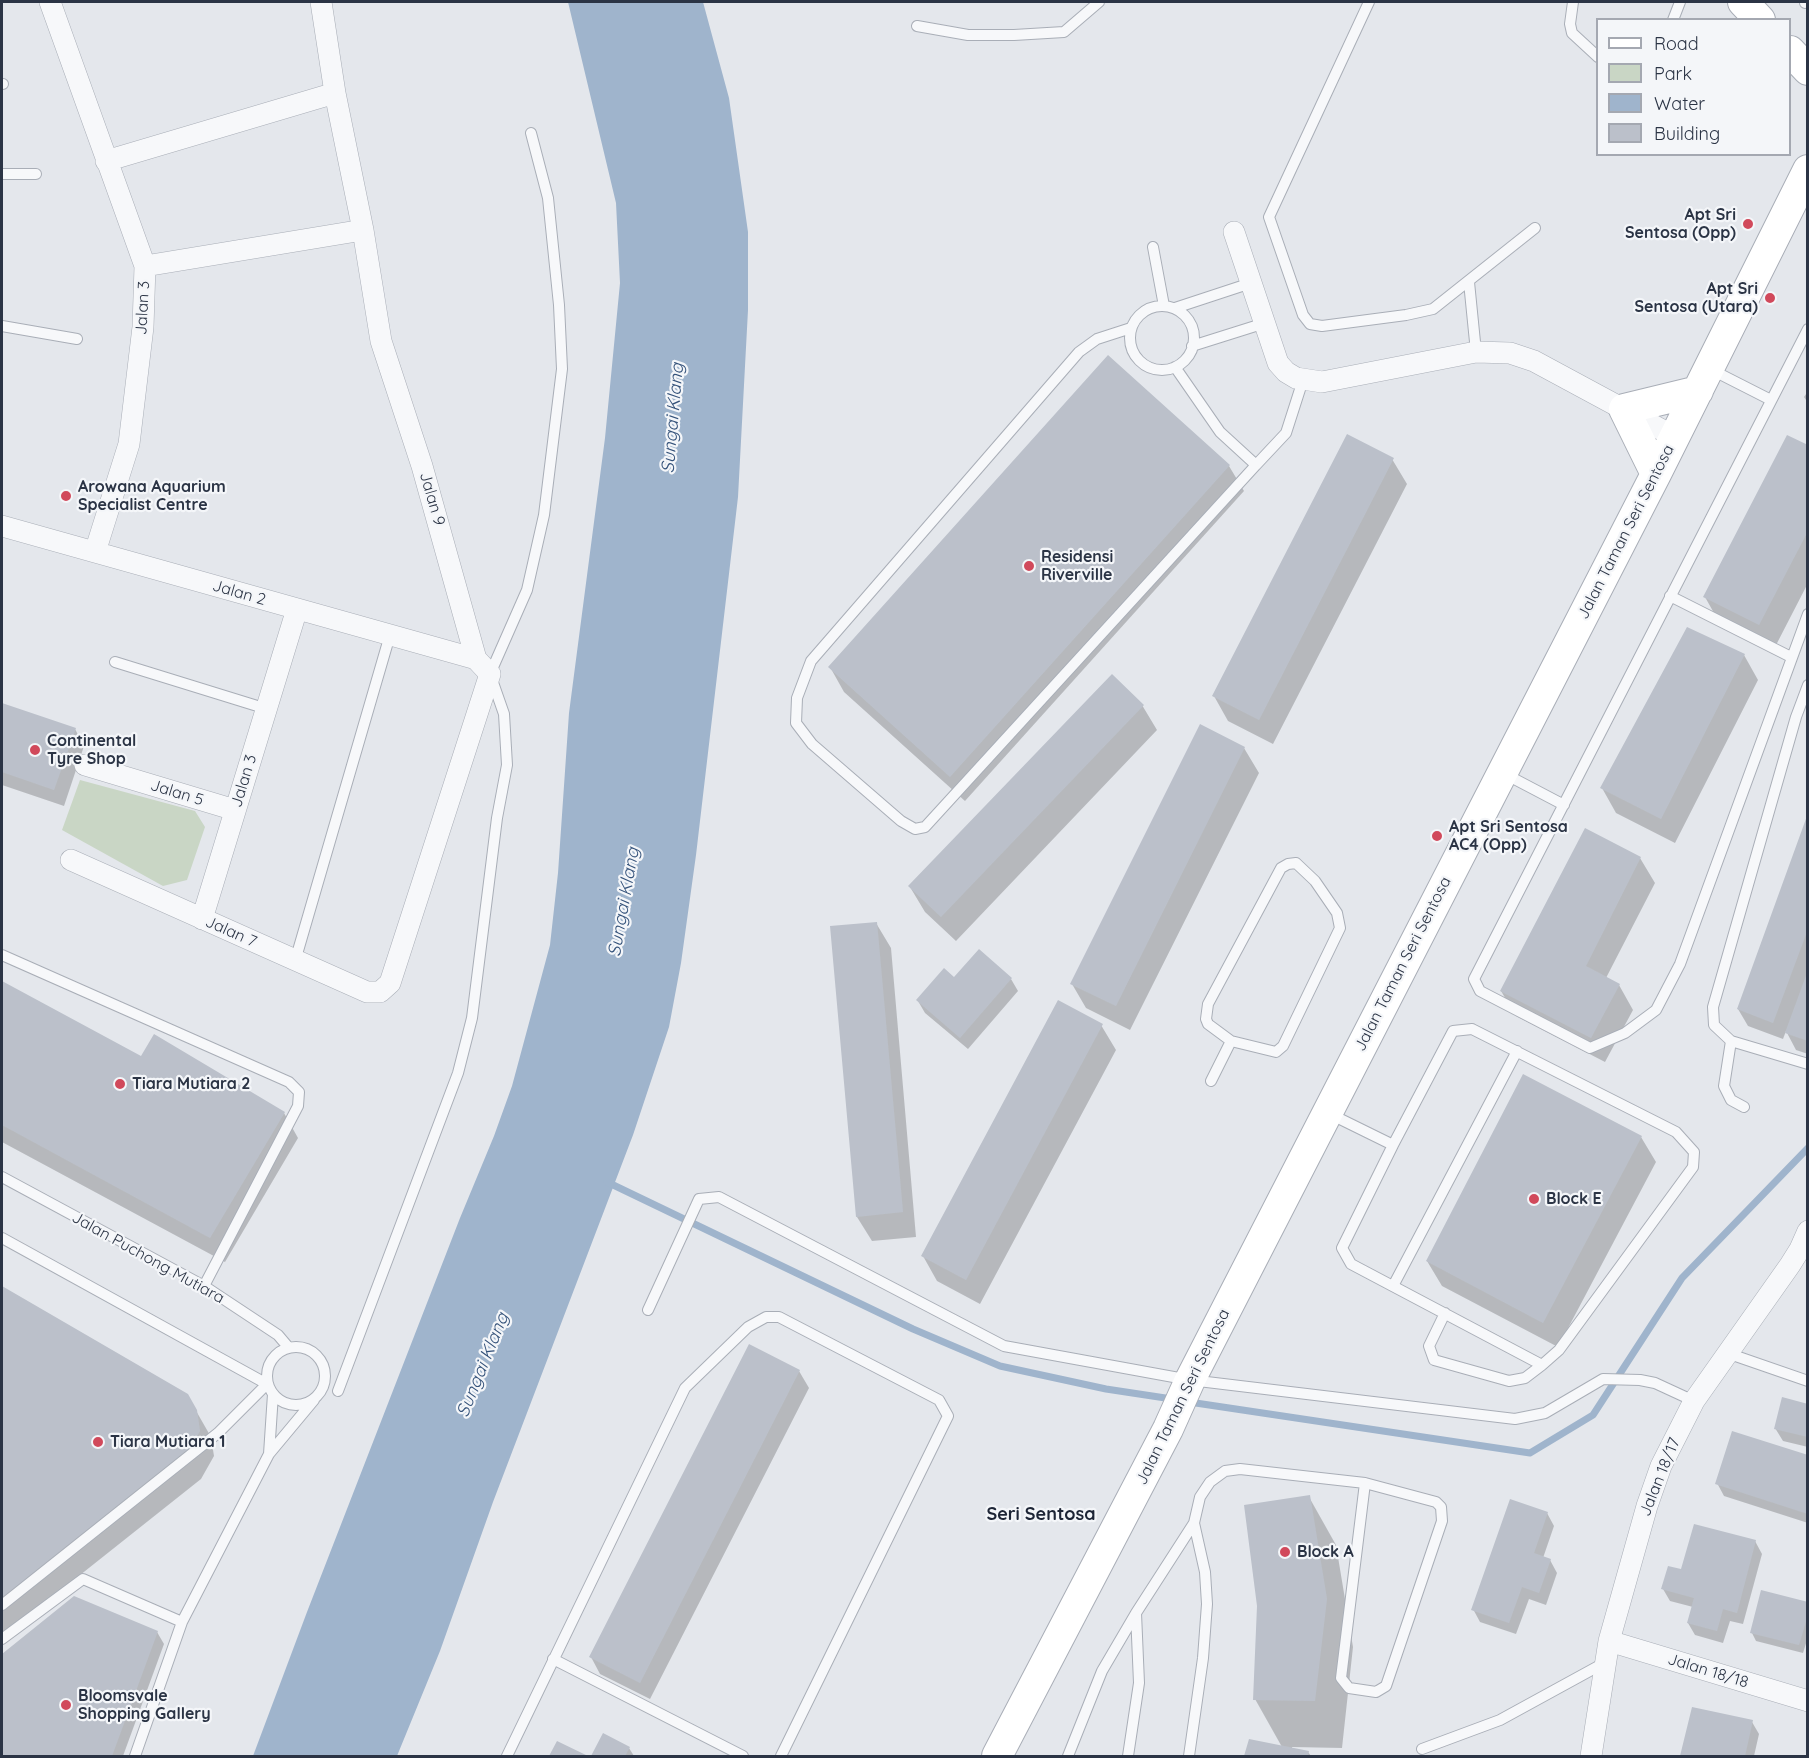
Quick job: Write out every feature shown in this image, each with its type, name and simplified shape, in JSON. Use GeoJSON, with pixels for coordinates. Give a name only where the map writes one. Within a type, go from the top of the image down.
{"type":"FeatureCollection","features":[{"type":"Feature","properties":{"kind":"main road"},"geometry":{"type":"LineString","coordinates":[[1743,2],[1758,18]]}},
{"type":"Feature","properties":{"kind":"main road"},"geometry":{"type":"LineString","coordinates":[[1791,52],[1808,70]]}},
{"type":"Feature","properties":{"kind":"main road","name":"Jalan Taman Seri Sentosa"},"geometry":{"type":"LineString","coordinates":[[997,1756],[1168,1429],[1190,1380],[1675,437],[1808,170]]}},
{"type":"Feature","properties":{"kind":"main road"},"geometry":{"type":"LineString","coordinates":[[1656,474],[1624,408],[1704,380]]}},
{"type":"Feature","properties":{"kind":"street","name":"Jalan 3"},"geometry":{"type":"LineString","coordinates":[[50,2],[145,266],[143,327],[129,444],[95,552]]}},
{"type":"Feature","properties":{"kind":"street","name":"Jalan 9"},"geometry":{"type":"LineString","coordinates":[[321,2],[335,93],[363,230],[381,341],[422,466],[483,667]]}},
{"type":"Feature","properties":{"kind":"street"},"geometry":{"type":"LineString","coordinates":[[106,161],[335,93]]}},
{"type":"Feature","properties":{"kind":"street"},"geometry":{"type":"LineString","coordinates":[[145,266],[363,230]]}},
{"type":"Feature","properties":{"kind":"street"},"geometry":{"type":"LineString","coordinates":[[1234,232],[1278,363],[1286,372],[1303,380],[1322,382],[1476,352],[1510,353],[1534,361],[1675,437]]}},
{"type":"Feature","properties":{"kind":"street","name":"Jalan 2"},"geometry":{"type":"LineString","coordinates":[[2,526],[390,635],[483,667]]}},
{"type":"Feature","properties":{"kind":"street","name":"Jalan 3"},"geometry":{"type":"LineString","coordinates":[[201,919],[297,609]]}},
{"type":"Feature","properties":{"kind":"street","name":"Jalan 7"},"geometry":{"type":"LineString","coordinates":[[71,860],[367,992],[380,992],[390,982],[483,667]]}},
{"type":"Feature","properties":{"kind":"street","name":"Jalan 5"},"geometry":{"type":"LineString","coordinates":[[85,765],[236,810]]}},
{"type":"Feature","properties":{"kind":"street","name":"Jalan 18/17"},"geometry":{"type":"LineString","coordinates":[[1591,1756],[1608,1652],[1655,1480],[1694,1401],[1790,1265],[1808,1231]]}},
{"type":"Feature","properties":{"kind":"street","name":"Jalan 18/18"},"geometry":{"type":"LineString","coordinates":[[1608,1652],[1808,1701]]}},
{"type":"Feature","properties":{"kind":"lane"},"geometry":{"type":"LineString","coordinates":[[917,26],[968,35],[1064,32],[1099,2]]}},
{"type":"Feature","properties":{"kind":"lane"},"geometry":{"type":"LineString","coordinates":[[1369,2],[1269,217],[1303,315],[1310,324],[1322,326],[1407,315],[1433,309],[1535,228]]}},
{"type":"Feature","properties":{"kind":"lane"},"geometry":{"type":"LineString","coordinates":[[1574,2],[1570,24],[1572,33],[1596,55]]}},
{"type":"Feature","properties":{"kind":"lane"},"geometry":{"type":"LineString","coordinates":[[338,1391],[458,1073],[472,1018],[497,818],[507,765],[504,714],[483,667],[528,590],[544,515],[562,369],[559,305],[548,198],[531,133]]}},
{"type":"Feature","properties":{"kind":"lane"},"geometry":{"type":"LineString","coordinates":[[2,174],[36,174]]}},
{"type":"Feature","properties":{"kind":"lane"},"geometry":{"type":"LineString","coordinates":[[1153,248],[1169,307],[1183,314],[1190,322],[1194,332],[1192,346],[1184,361],[1165,370],[1154,370],[1137,358],[1131,349],[1131,328],[1136,318],[1144,311],[1154,307],[1169,307],[1251,283]]}},
{"type":"Feature","properties":{"kind":"lane"},"geometry":{"type":"LineString","coordinates":[[1469,282],[1476,352]]}},
{"type":"Feature","properties":{"kind":"lane"},"geometry":{"type":"LineString","coordinates":[[1192,346],[1265,323]]}},
{"type":"Feature","properties":{"kind":"lane"},"geometry":{"type":"LineString","coordinates":[[2,326],[77,339]]}},
{"type":"Feature","properties":{"kind":"lane"},"geometry":{"type":"LineString","coordinates":[[1131,328],[1097,339],[1079,352],[811,661],[797,699],[796,723],[812,744],[902,821],[915,829],[925,827],[1286,433],[1303,380]]}},
{"type":"Feature","properties":{"kind":"lane"},"geometry":{"type":"LineString","coordinates":[[1808,329],[1474,979],[1480,991],[1590,1047],[1625,1032],[1656,1010],[1680,964],[1808,614]]}},
{"type":"Feature","properties":{"kind":"lane"},"geometry":{"type":"LineString","coordinates":[[1175,367],[1220,432],[1256,465]]}},
{"type":"Feature","properties":{"kind":"lane"},"geometry":{"type":"LineString","coordinates":[[1704,380],[1771,400]]}},
{"type":"Feature","properties":{"kind":"lane"},"geometry":{"type":"LineString","coordinates":[[1671,596],[1791,657]]}},
{"type":"Feature","properties":{"kind":"lane"},"geometry":{"type":"LineString","coordinates":[[295,961],[390,635]]}},
{"type":"Feature","properties":{"kind":"lane"},"geometry":{"type":"LineString","coordinates":[[115,662],[267,709]]}},
{"type":"Feature","properties":{"kind":"lane"},"geometry":{"type":"LineString","coordinates":[[1808,684],[1802,718],[1713,1007],[1714,1025],[1731,1041],[1808,1064]]}},
{"type":"Feature","properties":{"kind":"lane"},"geometry":{"type":"LineString","coordinates":[[1502,772],[1563,805]]}},
{"type":"Feature","properties":{"kind":"lane"},"geometry":{"type":"LineString","coordinates":[[1296,863],[1315,881],[1337,913],[1340,928],[1283,1046],[1276,1052],[1231,1041],[1208,1024],[1206,1019],[1208,1004],[1281,868],[1296,863]]}},
{"type":"Feature","properties":{"kind":"lane"},"geometry":{"type":"LineString","coordinates":[[2,955],[290,1082],[299,1092],[298,1106],[204,1286]]}},
{"type":"Feature","properties":{"kind":"lane"},"geometry":{"type":"LineString","coordinates":[[1445,1313],[1429,1346],[1434,1360],[1509,1381],[1525,1378],[1542,1365],[1559,1350],[1693,1167],[1694,1152],[1676,1132],[1472,1029],[1453,1031],[1342,1248],[1351,1264],[1445,1313],[1542,1365]]}},
{"type":"Feature","properties":{"kind":"lane"},"geometry":{"type":"LineString","coordinates":[[1211,1082],[1231,1041]]}},
{"type":"Feature","properties":{"kind":"lane"},"geometry":{"type":"LineString","coordinates":[[1731,1041],[1724,1086],[1731,1100],[1744,1107]]}},
{"type":"Feature","properties":{"kind":"lane"},"geometry":{"type":"LineString","coordinates":[[1393,1286],[1517,1051]]}},
{"type":"Feature","properties":{"kind":"lane"},"geometry":{"type":"LineString","coordinates":[[1327,1113],[1393,1145]]}},
{"type":"Feature","properties":{"kind":"lane","name":"Jalan Puchong Mutiara"},"geometry":{"type":"LineString","coordinates":[[2,1177],[204,1286],[278,1335],[289,1348]]}},
{"type":"Feature","properties":{"kind":"lane"},"geometry":{"type":"LineString","coordinates":[[648,1310],[699,1199],[719,1197],[1004,1346],[1190,1380],[1515,1419],[1545,1413],[1604,1379],[1640,1380],[1655,1383],[1694,1401]]}},
{"type":"Feature","properties":{"kind":"lane"},"geometry":{"type":"LineString","coordinates":[[2,1238],[270,1389],[281,1402],[292,1406],[304,1405],[314,1400]]}},
{"type":"Feature","properties":{"kind":"lane"},"geometry":{"type":"LineString","coordinates":[[507,1756],[685,1388],[748,1327],[766,1317],[779,1317],[939,1400],[948,1416],[781,1756]]}},
{"type":"Feature","properties":{"kind":"lane"},"geometry":{"type":"LineString","coordinates":[[135,1756],[182,1622],[269,1454],[322,1391],[326,1380],[325,1369],[320,1358],[300,1347],[289,1348],[278,1353],[271,1361],[267,1373],[270,1389],[269,1454]]}},
{"type":"Feature","properties":{"kind":"lane"},"geometry":{"type":"LineString","coordinates":[[1727,1353],[1808,1381]]}},
{"type":"Feature","properties":{"kind":"lane"},"geometry":{"type":"LineString","coordinates":[[2,1605],[270,1389]]}},
{"type":"Feature","properties":{"kind":"lane"},"geometry":{"type":"LineString","coordinates":[[1068,1756],[1102,1671],[1194,1523],[1200,1497],[1210,1482],[1225,1471],[1240,1468],[1365,1483],[1436,1502],[1441,1507],[1442,1521],[1386,1686],[1376,1692],[1349,1688],[1341,1678],[1365,1483]]}},
{"type":"Feature","properties":{"kind":"lane"},"geometry":{"type":"LineString","coordinates":[[1189,1756],[1203,1658],[1207,1604],[1205,1572],[1194,1523]]}},
{"type":"Feature","properties":{"kind":"lane"},"geometry":{"type":"LineString","coordinates":[[2,1639],[83,1579],[182,1622]]}},
{"type":"Feature","properties":{"kind":"lane"},"geometry":{"type":"LineString","coordinates":[[1128,1756],[1139,1683],[1136,1613]]}},
{"type":"Feature","properties":{"kind":"lane"},"geometry":{"type":"LineString","coordinates":[[1422,1749],[1500,1720],[1608,1652]]}},
{"type":"Feature","properties":{"kind":"lane"},"geometry":{"type":"LineString","coordinates":[[553,1659],[742,1756]]}},
{"type":"Feature","properties":{"kind":"green space"},"geometry":{"type":"Polygon","coordinates":[[[80,780],[195,811],[205,827],[187,880],[163,886],[62,830],[80,780]]]}},
{"type":"Feature","properties":{"kind":"water","name":"Sungai Klang"},"geometry":{"type":"Polygon","coordinates":[[[568,2],[703,2],[729,98],[748,232],[748,310],[738,497],[681,963],[669,1027],[633,1135],[493,1502],[440,1651],[397,1756],[253,1756],[460,1218],[494,1136],[512,1086],[550,945],[558,873],[569,713],[605,438],[620,283],[616,203],[568,2]]]}},
{"type":"Feature","properties":{"kind":"building","name":"Residensi Riverville"},"geometry":{"type":"Polygon","coordinates":[[[1108,355],[1230,465],[950,777],[828,667],[1108,355]]]}},
{"type":"Feature","properties":{"kind":"building"},"geometry":{"type":"Polygon","coordinates":[[[1347,434],[1394,458],[1259,720],[1212,696],[1347,434]]]}},
{"type":"Feature","properties":{"kind":"building"},"geometry":{"type":"Polygon","coordinates":[[[1787,435],[1808,445],[1808,531],[1759,625],[1703,597],[1787,435]]]}},
{"type":"Feature","properties":{"kind":"building"},"geometry":{"type":"Polygon","coordinates":[[[1687,627],[1745,654],[1661,819],[1600,788],[1687,627]]]}},
{"type":"Feature","properties":{"kind":"building"},"geometry":{"type":"Polygon","coordinates":[[[1112,674],[1144,705],[941,917],[908,886],[1112,674]]]}},
{"type":"Feature","properties":{"kind":"building","name":"Continental Tyre Shop"},"geometry":{"type":"Polygon","coordinates":[[[2,703],[76,728],[54,790],[2,772],[2,703]]]}},
{"type":"Feature","properties":{"kind":"building"},"geometry":{"type":"Polygon","coordinates":[[[1200,724],[1245,747],[1116,1006],[1070,984],[1200,724]]]}},
{"type":"Feature","properties":{"kind":"building"},"geometry":{"type":"Polygon","coordinates":[[[1807,816],[1808,929],[1773,1023],[1737,1009],[1807,816]]]}},
{"type":"Feature","properties":{"kind":"building"},"geometry":{"type":"Polygon","coordinates":[[[1585,828],[1641,857],[1586,966],[1620,984],[1591,1038],[1500,991],[1585,828]]]}},
{"type":"Feature","properties":{"kind":"building"},"geometry":{"type":"Polygon","coordinates":[[[877,922],[903,1212],[856,1217],[830,926],[877,922]]]}},
{"type":"Feature","properties":{"kind":"building"},"geometry":{"type":"Polygon","coordinates":[[[979,949],[1012,978],[960,1038],[916,1000],[944,968],[954,977],[979,949]]]}},
{"type":"Feature","properties":{"kind":"building"},"geometry":{"type":"Polygon","coordinates":[[[1808,973],[1808,1041],[1785,1033],[1808,973]]]}},
{"type":"Feature","properties":{"kind":"building","name":"Tiara Mutiara 2"},"geometry":{"type":"Polygon","coordinates":[[[2,981],[141,1056],[154,1034],[285,1112],[210,1238],[2,1125],[2,981]]]}},
{"type":"Feature","properties":{"kind":"building"},"geometry":{"type":"Polygon","coordinates":[[[1058,1000],[1103,1024],[966,1280],[921,1256],[1058,1000]]]}},
{"type":"Feature","properties":{"kind":"building","name":"Block E"},"geometry":{"type":"Polygon","coordinates":[[[1523,1074],[1642,1136],[1543,1323],[1426,1261],[1523,1074]]]}},
{"type":"Feature","properties":{"kind":"building","name":"Tiara Mutiara 1"},"geometry":{"type":"Polygon","coordinates":[[[2,1286],[188,1394],[197,1410],[200,1431],[187,1454],[2,1601],[2,1286]]]}},
{"type":"Feature","properties":{"kind":"building"},"geometry":{"type":"Polygon","coordinates":[[[749,1344],[800,1370],[640,1683],[589,1657],[749,1344]]]}},
{"type":"Feature","properties":{"kind":"building"},"geometry":{"type":"Polygon","coordinates":[[[1782,1397],[1808,1404],[1808,1437],[1774,1429],[1782,1397]]]}},
{"type":"Feature","properties":{"kind":"building"},"geometry":{"type":"Polygon","coordinates":[[[1732,1431],[1808,1455],[1808,1514],[1715,1484],[1732,1431]]]}},
{"type":"Feature","properties":{"kind":"building","name":"Block A"},"geometry":{"type":"Polygon","coordinates":[[[1310,1495],[1327,1599],[1315,1701],[1253,1700],[1257,1606],[1244,1505],[1310,1495]]]}},
{"type":"Feature","properties":{"kind":"building"},"geometry":{"type":"Polygon","coordinates":[[[1510,1499],[1548,1512],[1534,1553],[1551,1559],[1539,1593],[1522,1587],[1509,1623],[1471,1610],[1510,1499]]]}},
{"type":"Feature","properties":{"kind":"building"},"geometry":{"type":"Polygon","coordinates":[[[1694,1524],[1756,1540],[1737,1613],[1723,1609],[1717,1631],[1687,1623],[1694,1598],[1661,1589],[1668,1566],[1681,1569],[1694,1524]]]}},
{"type":"Feature","properties":{"kind":"building"},"geometry":{"type":"Polygon","coordinates":[[[1761,1590],[1808,1602],[1808,1615],[1799,1645],[1750,1633],[1761,1590]]]}},
{"type":"Feature","properties":{"kind":"building","name":"Bloomsvale Shopping Gallery"},"geometry":{"type":"Polygon","coordinates":[[[74,1596],[158,1631],[112,1756],[2,1756],[2,1654],[74,1596]]]}},
{"type":"Feature","properties":{"kind":"building"},"geometry":{"type":"Polygon","coordinates":[[[1692,1707],[1753,1720],[1745,1756],[1680,1756],[1692,1707]]]}},
{"type":"Feature","properties":{"kind":"building"},"geometry":{"type":"Polygon","coordinates":[[[603,1733],[630,1747],[625,1756],[591,1756],[603,1733]]]}},
{"type":"Feature","properties":{"kind":"building"},"geometry":{"type":"Polygon","coordinates":[[[1249,1739],[1309,1751],[1308,1756],[1244,1756],[1249,1739]]]}},
{"type":"Feature","properties":{"kind":"building"},"geometry":{"type":"Polygon","coordinates":[[[557,1741],[588,1756],[549,1756],[557,1741]]]}},
{"type":"Feature","properties":{"kind":"waterway"},"geometry":{"type":"LineString","coordinates":[[1189,1402],[1530,1453],[1593,1415],[1682,1278],[1808,1148]]}},
{"type":"Feature","properties":{"kind":"waterway"},"geometry":{"type":"LineString","coordinates":[[607,1182],[913,1329],[1000,1366],[1106,1389],[1172,1399]]}},
{"type":"Feature","properties":{"kind":"place","name":"Apt Sri Sentosa (Opp)"},"geometry":{"type":"Point","coordinates":[1748,224]}},
{"type":"Feature","properties":{"kind":"place","name":"Apt Sri Sentosa (Utara)"},"geometry":{"type":"Point","coordinates":[1770,298]}},
{"type":"Feature","properties":{"kind":"place","name":"Arowana Aquarium Specialist Centre"},"geometry":{"type":"Point","coordinates":[66,496]}},
{"type":"Feature","properties":{"kind":"place","name":"Residensi Riverville"},"geometry":{"type":"Point","coordinates":[1029,566]}},
{"type":"Feature","properties":{"kind":"place","name":"Continental Tyre Shop"},"geometry":{"type":"Point","coordinates":[35,750]}},
{"type":"Feature","properties":{"kind":"place","name":"Apt Sri Sentosa AC4 (Opp)"},"geometry":{"type":"Point","coordinates":[1437,836]}},
{"type":"Feature","properties":{"kind":"place","name":"Tiara Mutiara 2"},"geometry":{"type":"Point","coordinates":[120,1084]}},
{"type":"Feature","properties":{"kind":"place","name":"Block E"},"geometry":{"type":"Point","coordinates":[1534,1199]}},
{"type":"Feature","properties":{"kind":"place","name":"Tiara Mutiara 1"},"geometry":{"type":"Point","coordinates":[98,1442]}},
{"type":"Feature","properties":{"kind":"place","name":"Block A"},"geometry":{"type":"Point","coordinates":[1285,1552]}},
{"type":"Feature","properties":{"kind":"place","name":"Bloomsvale Shopping Gallery"},"geometry":{"type":"Point","coordinates":[66,1705]}},
{"type":"Feature","properties":{"kind":"district","name":"Seri Sentosa"},"geometry":{"type":"Point","coordinates":[1041,1515]}}]}
